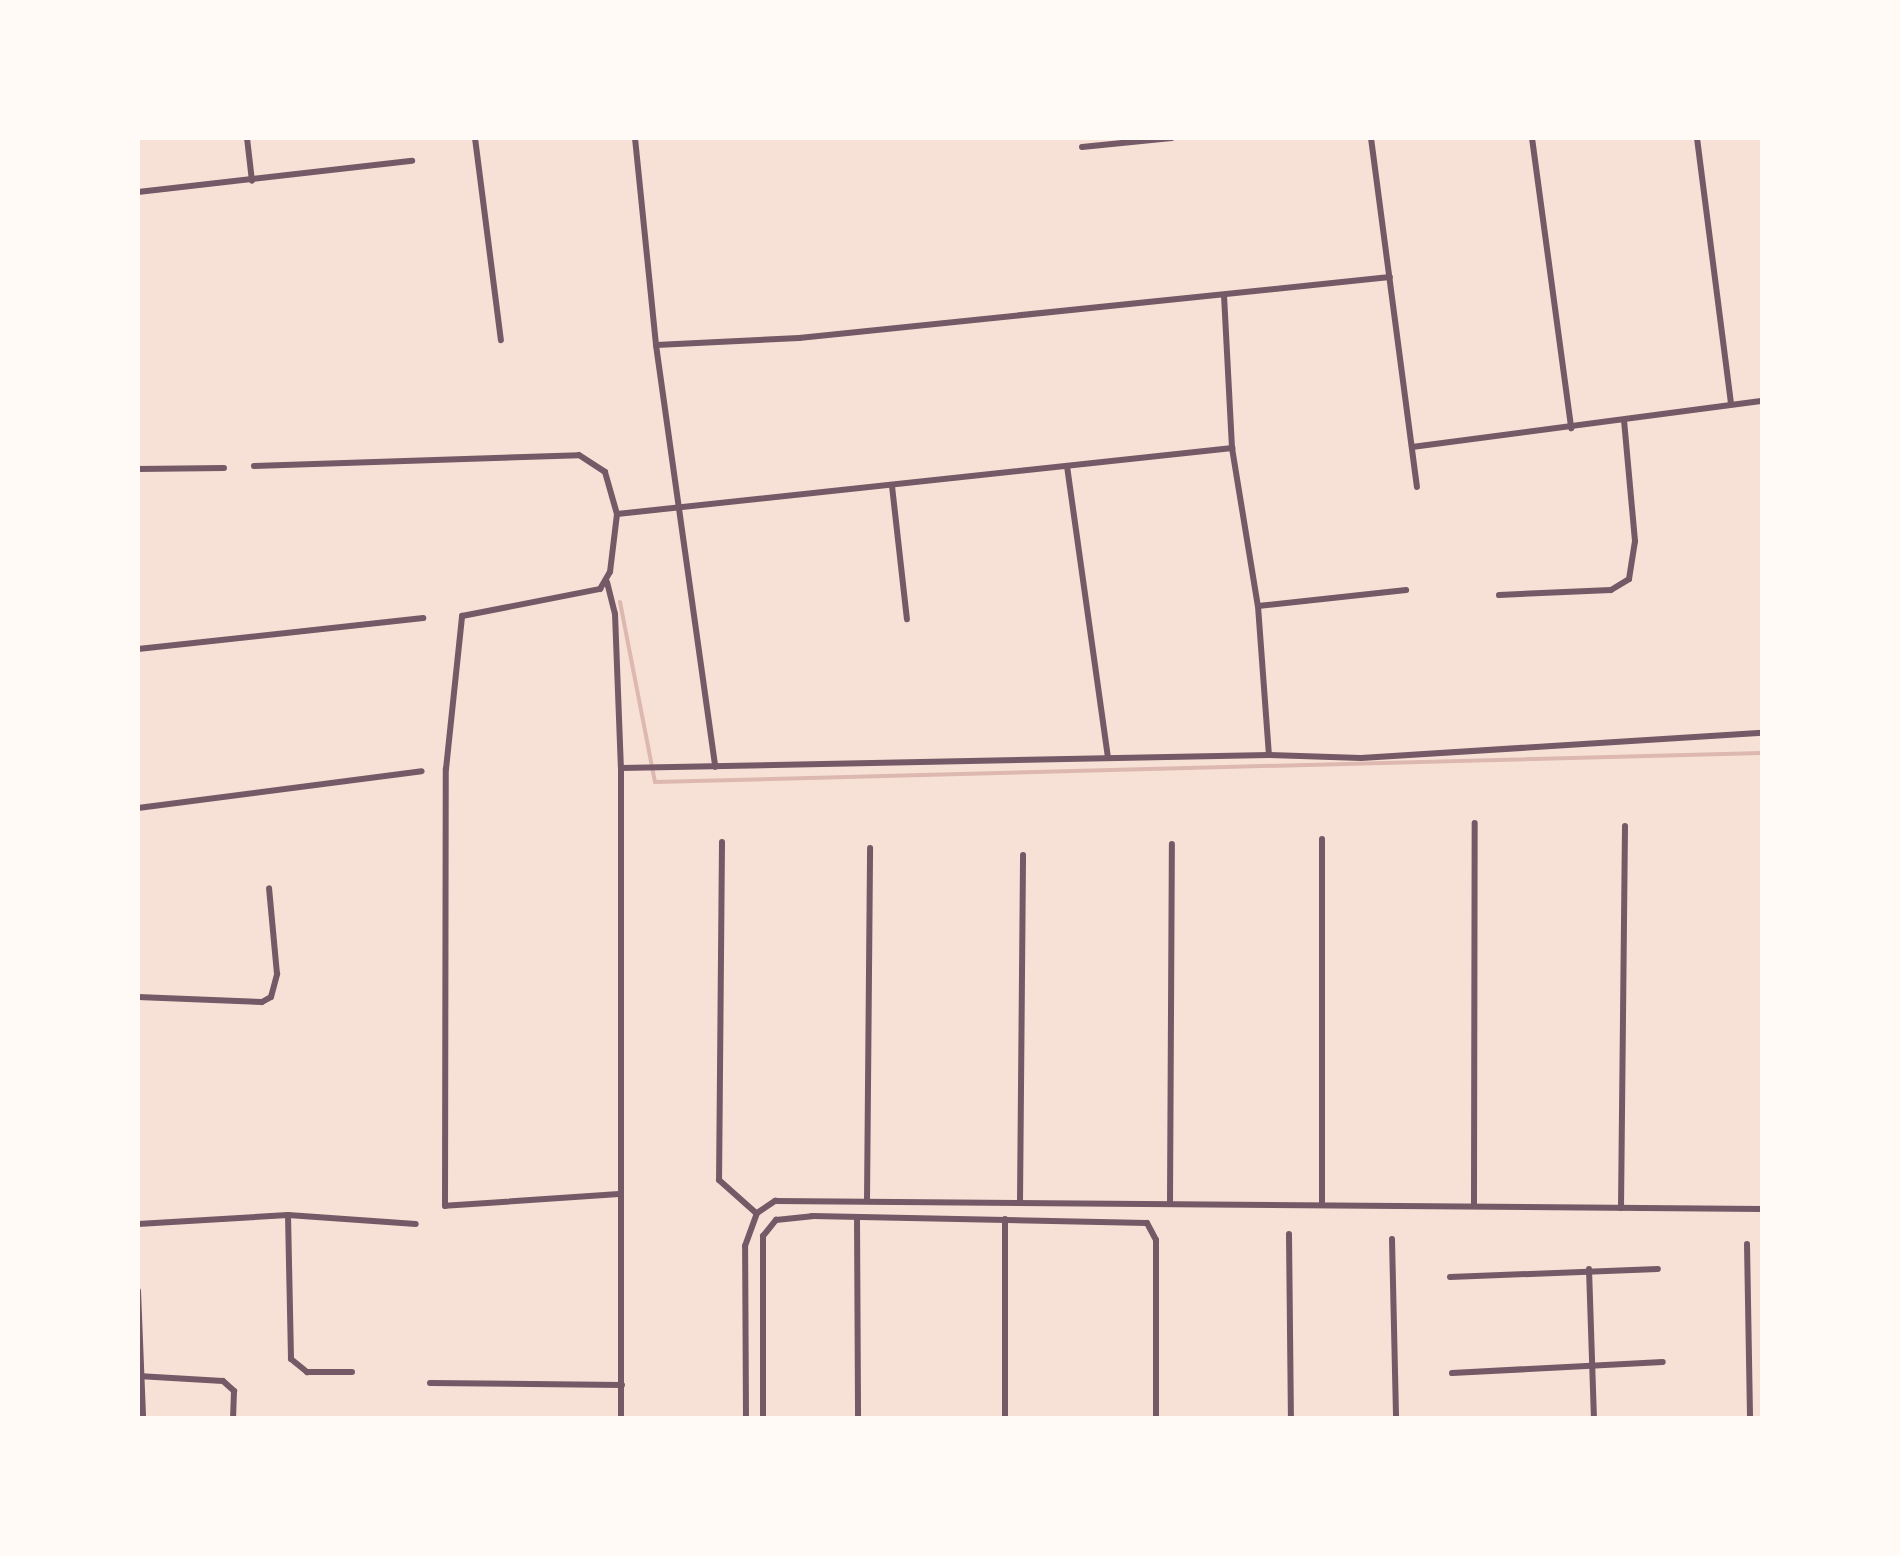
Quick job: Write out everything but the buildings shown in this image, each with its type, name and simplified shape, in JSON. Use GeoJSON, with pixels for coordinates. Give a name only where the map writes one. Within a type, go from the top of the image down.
{"type":"FeatureCollection","features":[{"type":"Feature","properties":{"kind":"street"},"geometry":{"type":"LineString","coordinates":[[247,138],[252,180]]}},
{"type":"Feature","properties":{"kind":"street"},"geometry":{"type":"LineString","coordinates":[[475,138],[501,340]]}},
{"type":"Feature","properties":{"kind":"street"},"geometry":{"type":"LineString","coordinates":[[634,138],[656,345],[715,767]]}},
{"type":"Feature","properties":{"kind":"street"},"geometry":{"type":"LineString","coordinates":[[1082,147],[1172,138]]}},
{"type":"Feature","properties":{"kind":"street"},"geometry":{"type":"LineString","coordinates":[[1371,138],[1417,487]]}},
{"type":"Feature","properties":{"kind":"street"},"geometry":{"type":"LineString","coordinates":[[1532,138],[1571,428]]}},
{"type":"Feature","properties":{"kind":"street"},"geometry":{"type":"LineString","coordinates":[[1697,138],[1731,404]]}},
{"type":"Feature","properties":{"kind":"street"},"geometry":{"type":"LineString","coordinates":[[138,192],[412,161]]}},
{"type":"Feature","properties":{"kind":"street"},"geometry":{"type":"LineString","coordinates":[[656,345],[798,338],[1390,277]]}},
{"type":"Feature","properties":{"kind":"street"},"geometry":{"type":"LineString","coordinates":[[1224,295],[1232,448],[1258,606],[1269,755]]}},
{"type":"Feature","properties":{"kind":"street"},"geometry":{"type":"LineString","coordinates":[[1412,448],[1761,400]]}},
{"type":"Feature","properties":{"kind":"street"},"geometry":{"type":"LineString","coordinates":[[1499,595],[1611,590],[1630,578],[1635,541],[1624,420]]}},
{"type":"Feature","properties":{"kind":"street"},"geometry":{"type":"LineString","coordinates":[[616,514],[682,511],[1232,448]]}},
{"type":"Feature","properties":{"kind":"street"},"geometry":{"type":"LineString","coordinates":[[254,466],[579,455],[605,472],[616,514],[606,581],[615,614],[622,768],[619,1194],[622,1418]]}},
{"type":"Feature","properties":{"kind":"street"},"geometry":{"type":"LineString","coordinates":[[1067,466],[1108,757]]}},
{"type":"Feature","properties":{"kind":"street"},"geometry":{"type":"LineString","coordinates":[[138,469],[224,468]]}},
{"type":"Feature","properties":{"kind":"street"},"geometry":{"type":"LineString","coordinates":[[892,486],[907,619]]}},
{"type":"Feature","properties":{"kind":"street"},"geometry":{"type":"LineString","coordinates":[[606,581],[549,604],[462,616],[446,769],[444,1206],[619,1194]]}},
{"type":"Feature","properties":{"kind":"street"},"geometry":{"type":"LineString","coordinates":[[1258,606],[1406,590]]}},
{"type":"Feature","properties":{"kind":"street"},"geometry":{"type":"LineString","coordinates":[[138,650],[423,618]]}},
{"type":"Feature","properties":{"kind":"street"},"geometry":{"type":"LineString","coordinates":[[622,768],[1108,757],[1360,758],[1762,732]]}},
{"type":"Feature","properties":{"kind":"street"},"geometry":{"type":"LineString","coordinates":[[138,808],[422,770]]}},
{"type":"Feature","properties":{"kind":"street"},"geometry":{"type":"LineString","coordinates":[[1474,823],[1474,1206]]}},
{"type":"Feature","properties":{"kind":"street"},"geometry":{"type":"LineString","coordinates":[[1621,1208],[1625,826]]}},
{"type":"Feature","properties":{"kind":"street"},"geometry":{"type":"LineString","coordinates":[[1322,839],[1322,1205]]}},
{"type":"Feature","properties":{"kind":"street"},"geometry":{"type":"LineString","coordinates":[[722,842],[719,1180],[757,1213]]}},
{"type":"Feature","properties":{"kind":"street"},"geometry":{"type":"LineString","coordinates":[[1170,1203],[1172,844]]}},
{"type":"Feature","properties":{"kind":"street"},"geometry":{"type":"LineString","coordinates":[[867,1202],[870,848]]}},
{"type":"Feature","properties":{"kind":"street"},"geometry":{"type":"LineString","coordinates":[[1020,1203],[1023,855]]}},
{"type":"Feature","properties":{"kind":"street"},"geometry":{"type":"LineString","coordinates":[[138,997],[262,1002],[271,997],[277,974],[270,888]]}},
{"type":"Feature","properties":{"kind":"street"},"geometry":{"type":"LineString","coordinates":[[746,1418],[745,1246],[757,1213],[774,1202],[1762,1208]]}},
{"type":"Feature","properties":{"kind":"street"},"geometry":{"type":"LineString","coordinates":[[288,1215],[291,1359],[306,1372],[352,1372]]}},
{"type":"Feature","properties":{"kind":"street"},"geometry":{"type":"LineString","coordinates":[[138,1224],[288,1215],[416,1224]]}},
{"type":"Feature","properties":{"kind":"street"},"geometry":{"type":"LineString","coordinates":[[857,1217],[858,1418]]}},
{"type":"Feature","properties":{"kind":"street"},"geometry":{"type":"LineString","coordinates":[[763,1418],[763,1236],[776,1220],[857,1217],[1138,1220],[1156,1240],[1156,1418]]}},
{"type":"Feature","properties":{"kind":"street"},"geometry":{"type":"LineString","coordinates":[[1006,1219],[1006,1418]]}},
{"type":"Feature","properties":{"kind":"street"},"geometry":{"type":"LineString","coordinates":[[1290,1234],[1291,1418]]}},
{"type":"Feature","properties":{"kind":"street"},"geometry":{"type":"LineString","coordinates":[[1392,1239],[1396,1418]]}},
{"type":"Feature","properties":{"kind":"street"},"geometry":{"type":"LineString","coordinates":[[1747,1244],[1750,1418]]}},
{"type":"Feature","properties":{"kind":"street"},"geometry":{"type":"LineString","coordinates":[[1590,1269],[1594,1418]]}},
{"type":"Feature","properties":{"kind":"street"},"geometry":{"type":"LineString","coordinates":[[1450,1277],[1658,1269]]}},
{"type":"Feature","properties":{"kind":"street"},"geometry":{"type":"LineString","coordinates":[[138,1291],[143,1418]]}},
{"type":"Feature","properties":{"kind":"street"},"geometry":{"type":"LineString","coordinates":[[1452,1373],[1663,1362]]}},
{"type":"Feature","properties":{"kind":"street"},"geometry":{"type":"LineString","coordinates":[[140,1376],[223,1382],[234,1392],[233,1418]]}},
{"type":"Feature","properties":{"kind":"street"},"geometry":{"type":"LineString","coordinates":[[430,1383],[622,1385]]}},
{"type":"Feature","properties":{"kind":"waterway"},"geometry":{"type":"LineString","coordinates":[[620,602],[655,782],[1762,753]]}}]}
